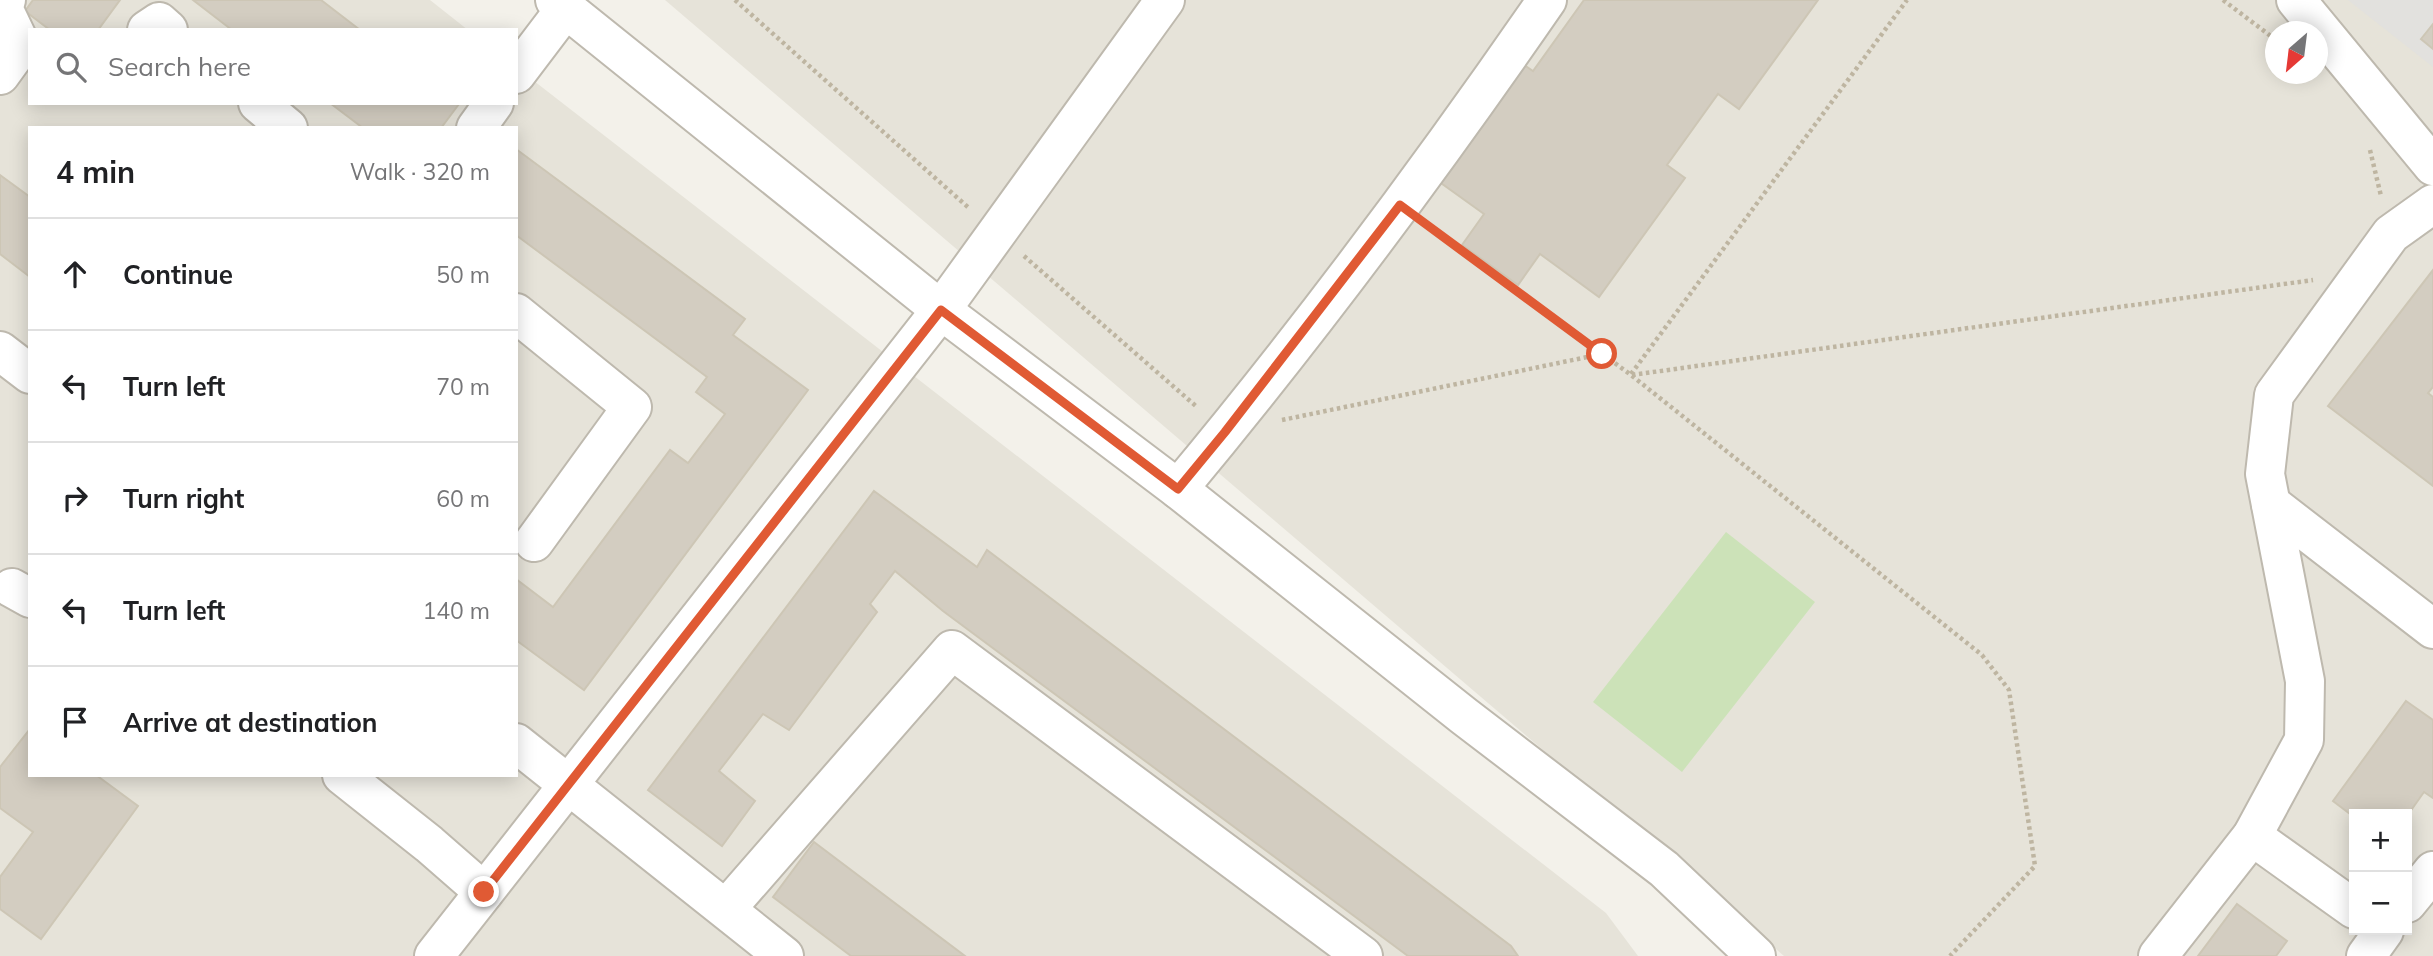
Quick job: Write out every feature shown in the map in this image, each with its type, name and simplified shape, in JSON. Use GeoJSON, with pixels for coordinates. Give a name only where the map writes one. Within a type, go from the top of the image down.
{"type":"FeatureCollection","features":[{"type":"Feature","properties":{"kind":"street"},"geometry":{"type":"LineString","coordinates":[[6,0],[3,8],[17,56]]}},
{"type":"Feature","properties":{"kind":"street"},"geometry":{"type":"LineString","coordinates":[[434,956],[941,310],[1165,0]]}},
{"type":"Feature","properties":{"kind":"street"},"geometry":{"type":"LineString","coordinates":[[1178,489],[1400,205],[1547,0]]}},
{"type":"Feature","properties":{"kind":"street"},"geometry":{"type":"LineString","coordinates":[[2296,0],[2433,166]]}},
{"type":"Feature","properties":{"kind":"street"},"geometry":{"type":"LineString","coordinates":[[518,71],[560,4],[941,310],[1178,489],[1464,716],[1664,869],[1756,956]]}},
{"type":"Feature","properties":{"kind":"street"},"geometry":{"type":"LineString","coordinates":[[150,28],[159,22],[166,28]]}},
{"type":"Feature","properties":{"kind":"street"},"geometry":{"type":"LineString","coordinates":[[260,105],[286,126]]}},
{"type":"Feature","properties":{"kind":"street"},"geometry":{"type":"LineString","coordinates":[[477,126],[493,105]]}},
{"type":"Feature","properties":{"kind":"street"},"geometry":{"type":"LineString","coordinates":[[2158,956],[2252,836],[2304,740],[2305,681],[2265,474],[2274,395],[2391,234],[2433,204]]}},
{"type":"Feature","properties":{"kind":"street"},"geometry":{"type":"LineString","coordinates":[[518,315],[632,407],[534,542]]}},
{"type":"Feature","properties":{"kind":"street"},"geometry":{"type":"LineString","coordinates":[[0,351],[28,372]]}},
{"type":"Feature","properties":{"kind":"street"},"geometry":{"type":"LineString","coordinates":[[2271,504],[2433,629]]}},
{"type":"Feature","properties":{"kind":"street"},"geometry":{"type":"LineString","coordinates":[[726,909],[952,650],[1363,956]]}},
{"type":"Feature","properties":{"kind":"street"},"geometry":{"type":"LineString","coordinates":[[518,745],[783,956]]}},
{"type":"Feature","properties":{"kind":"street"},"geometry":{"type":"LineString","coordinates":[[345,777],[484,892]]}},
{"type":"Feature","properties":{"kind":"street"},"geometry":{"type":"LineString","coordinates":[[2252,836],[2349,905]]}},
{"type":"Feature","properties":{"kind":"street"},"geometry":{"type":"LineString","coordinates":[[2412,893],[2433,871]]}},
{"type":"Feature","properties":{"kind":"path"},"geometry":{"type":"LineString","coordinates":[[736,0],[997,232]]}},
{"type":"Feature","properties":{"kind":"path"},"geometry":{"type":"LineString","coordinates":[[1631,375],[1907,0]]}},
{"type":"Feature","properties":{"kind":"path"},"geometry":{"type":"LineString","coordinates":[[2223,0],[2265,32]]}},
{"type":"Feature","properties":{"kind":"path"},"geometry":{"type":"LineString","coordinates":[[1400,205],[1631,375],[1982,655],[2009,690],[2035,866],[1950,956]]}},
{"type":"Feature","properties":{"kind":"path"},"geometry":{"type":"LineString","coordinates":[[1631,375],[2363,272]]}},
{"type":"Feature","properties":{"kind":"shaded area"},"geometry":{"type":"Polygon","coordinates":[[[0,0],[430,0],[465,28],[28,28],[28,105],[518,105],[518,69],[1606,913],[1638,956],[0,956],[0,0]]]}},
{"type":"Feature","properties":{"kind":"shaded area"},"geometry":{"type":"Polygon","coordinates":[[[665,0],[2433,0],[2433,956],[1784,956],[665,0]]]}},
{"type":"Feature","properties":{"kind":"shaded area"},"geometry":{"type":"Polygon","coordinates":[[[2348,0],[2433,0],[2433,67],[2348,0]]]}},
{"type":"Feature","properties":{"kind":"green space"},"geometry":{"type":"Polygon","coordinates":[[[1726,532],[1815,602],[1682,772],[1593,702],[1726,532]]]}},
{"type":"Feature","properties":{"kind":"building"},"geometry":{"type":"Polygon","coordinates":[[[33,0],[120,0],[99,28],[47,28],[25,11],[33,0]]]}},
{"type":"Feature","properties":{"kind":"building"},"geometry":{"type":"Polygon","coordinates":[[[193,0],[321,0],[357,28],[229,28],[193,0]]]}},
{"type":"Feature","properties":{"kind":"building"},"geometry":{"type":"Polygon","coordinates":[[[1584,0],[1818,0],[1739,109],[1718,94],[1667,165],[1685,178],[1599,297],[1540,254],[1518,285],[1462,245],[1484,214],[1427,173],[1511,56],[1533,71],[1584,0]]]}},
{"type":"Feature","properties":{"kind":"building"},"geometry":{"type":"Polygon","coordinates":[[[2433,24],[2433,49],[2421,39],[2433,24]]]}},
{"type":"Feature","properties":{"kind":"building"},"geometry":{"type":"Polygon","coordinates":[[[333,105],[458,105],[442,126],[360,126],[333,105]]]}},
{"type":"Feature","properties":{"kind":"building"},"geometry":{"type":"Polygon","coordinates":[[[518,150],[745,319],[733,335],[808,390],[584,690],[518,641],[518,581],[553,607],[670,450],[688,463],[725,414],[696,392],[707,377],[518,236],[518,150]]]}},
{"type":"Feature","properties":{"kind":"building"},"geometry":{"type":"Polygon","coordinates":[[[0,175],[28,196],[28,275],[0,254],[0,175]]]}},
{"type":"Feature","properties":{"kind":"building"},"geometry":{"type":"Polygon","coordinates":[[[2433,270],[2433,387],[2428,393],[2433,397],[2433,486],[2328,406],[2433,270]]]}},
{"type":"Feature","properties":{"kind":"building"},"geometry":{"type":"Polygon","coordinates":[[[874,491],[977,567],[987,550],[1511,946],[1518,956],[1408,956],[943,611],[895,571],[870,604],[877,612],[789,730],[763,714],[719,771],[755,801],[722,846],[648,790],[874,491]]]}},
{"type":"Feature","properties":{"kind":"building"},"geometry":{"type":"Polygon","coordinates":[[[2406,701],[2433,720],[2433,798],[2424,792],[2412,809],[2349,809],[2349,813],[2333,801],[2406,701]]]}},
{"type":"Feature","properties":{"kind":"building"},"geometry":{"type":"Polygon","coordinates":[[[28,732],[28,777],[99,777],[138,806],[41,939],[0,909],[0,877],[33,832],[0,808],[0,767],[28,732]]]}},
{"type":"Feature","properties":{"kind":"building"},"geometry":{"type":"Polygon","coordinates":[[[814,842],[965,956],[851,956],[773,897],[814,842]]]}},
{"type":"Feature","properties":{"kind":"building"},"geometry":{"type":"Polygon","coordinates":[[[2237,904],[2287,941],[2276,956],[2198,956],[2237,904]]]}},
{"type":"Feature","properties":{"kind":"route"},"geometry":{"type":"LineString","coordinates":[[484,892],[941,310],[1178,489],[1400,205],[1602,354]]}}]}
